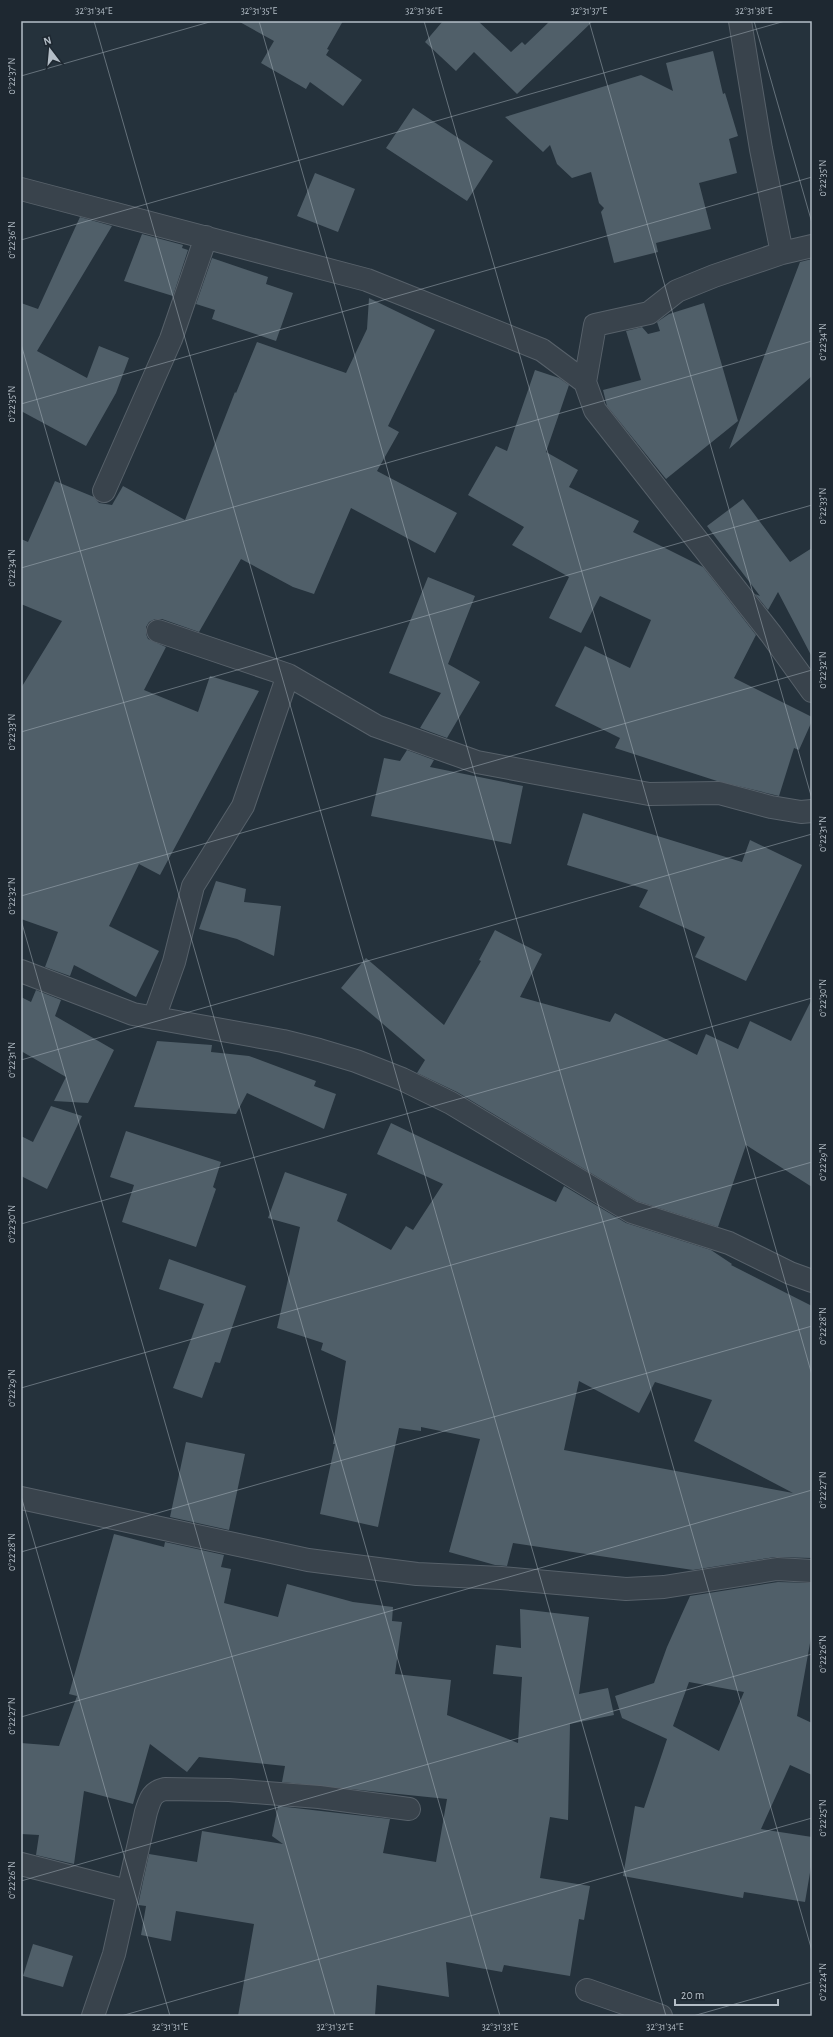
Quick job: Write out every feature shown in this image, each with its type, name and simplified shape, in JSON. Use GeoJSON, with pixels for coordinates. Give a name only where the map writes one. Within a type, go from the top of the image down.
{"type":"FeatureCollection","features":[{"type":"Feature","properties":{"kind":"street"},"geometry":{"type":"LineString","coordinates":[[740,21],[761,149],[782,253]]}},
{"type":"Feature","properties":{"kind":"street"},"geometry":{"type":"LineString","coordinates":[[21,189],[368,280],[542,350],[585,382]]}},
{"type":"Feature","properties":{"kind":"street"},"geometry":{"type":"LineString","coordinates":[[104,491],[171,339],[206,237]]}},
{"type":"Feature","properties":{"kind":"street"},"geometry":{"type":"LineString","coordinates":[[812,246],[782,253],[677,290],[649,313],[595,325],[585,382],[594,410],[771,634],[812,691]]}},
{"type":"Feature","properties":{"kind":"street"},"geometry":{"type":"LineString","coordinates":[[158,631],[288,675],[376,726],[477,762],[649,794],[719,793],[771,807],[801,812],[812,811]]}},
{"type":"Feature","properties":{"kind":"street"},"geometry":{"type":"LineString","coordinates":[[154,1018],[174,962],[193,886],[243,806],[288,675]]}},
{"type":"Feature","properties":{"kind":"street"},"geometry":{"type":"LineString","coordinates":[[21,971],[133,1014],[320,1050],[356,1061],[402,1079],[451,1103],[632,1212],[729,1243],[790,1273],[812,1281]]}},
{"type":"Feature","properties":{"kind":"street"},"geometry":{"type":"LineString","coordinates":[[21,1498],[308,1560],[417,1574],[501,1578],[626,1589],[678,1585],[777,1569],[812,1571]]}},
{"type":"Feature","properties":{"kind":"street"},"geometry":{"type":"LineString","coordinates":[[93,2016],[114,1954],[127,1891],[152,1794],[164,1789],[244,1791],[319,1797],[409,1809]]}},
{"type":"Feature","properties":{"kind":"street"},"geometry":{"type":"LineString","coordinates":[[21,1864],[127,1891]]}},
{"type":"Feature","properties":{"kind":"street"},"geometry":{"type":"LineString","coordinates":[[587,1990],[661,2016]]}},
{"type":"Feature","properties":{"kind":"building"},"geometry":{"type":"Polygon","coordinates":[[[238,21],[343,21],[327,49],[329,50],[326,55],[362,80],[343,106],[310,82],[306,89],[261,63],[274,41],[238,21]]]}},
{"type":"Feature","properties":{"kind":"building"},"geometry":{"type":"Polygon","coordinates":[[[443,21],[478,21],[511,52],[522,42],[525,45],[550,21],[593,21],[517,94],[474,52],[456,71],[425,42],[443,21]]]}},
{"type":"Feature","properties":{"kind":"building"},"geometry":{"type":"Polygon","coordinates":[[[713,51],[723,94],[725,93],[738,136],[729,139],[737,173],[699,183],[711,229],[656,243],[658,252],[614,263],[601,212],[604,208],[599,203],[591,172],[572,178],[557,164],[550,145],[543,152],[505,117],[641,75],[673,91],[666,63],[713,51]]]}},
{"type":"Feature","properties":{"kind":"building"},"geometry":{"type":"Polygon","coordinates":[[[413,108],[493,161],[467,201],[386,148],[413,108]]]}},
{"type":"Feature","properties":{"kind":"building"},"geometry":{"type":"Polygon","coordinates":[[[315,173],[355,189],[338,232],[297,216],[315,173]]]}},
{"type":"Feature","properties":{"kind":"building"},"geometry":{"type":"Polygon","coordinates":[[[80,217],[112,226],[37,351],[87,378],[99,346],[129,358],[116,393],[86,446],[21,411],[21,303],[38,309],[80,217]]]}},
{"type":"Feature","properties":{"kind":"building"},"geometry":{"type":"Polygon","coordinates":[[[142,234],[183,245],[182,248],[188,250],[173,296],[124,281],[142,234]]]}},
{"type":"Feature","properties":{"kind":"building"},"geometry":{"type":"Polygon","coordinates":[[[212,258],[268,277],[266,284],[293,293],[276,341],[212,319],[215,310],[196,304],[212,258]]]}},
{"type":"Feature","properties":{"kind":"building"},"geometry":{"type":"Polygon","coordinates":[[[812,259],[812,376],[729,449],[800,262],[812,259]]]}},
{"type":"Feature","properties":{"kind":"building"},"geometry":{"type":"Polygon","coordinates":[[[369,298],[435,330],[388,426],[399,432],[377,471],[457,513],[435,553],[351,508],[314,594],[293,587],[241,559],[199,632],[162,619],[155,619],[149,622],[146,627],[148,639],[166,647],[144,690],[198,712],[210,676],[259,691],[160,875],[139,864],[109,926],[159,951],[136,997],[74,965],[70,976],[45,967],[58,932],[21,919],[21,688],[62,621],[21,604],[21,539],[28,542],[55,481],[94,497],[99,503],[112,505],[123,486],[185,520],[235,392],[236,393],[257,342],[346,373],[367,329],[369,298]]]}},
{"type":"Feature","properties":{"kind":"building"},"geometry":{"type":"Polygon","coordinates":[[[704,303],[738,421],[666,479],[607,406],[603,390],[641,380],[626,331],[642,327],[648,334],[660,331],[657,322],[669,314],[704,303]]]}},
{"type":"Feature","properties":{"kind":"building"},"geometry":{"type":"Polygon","coordinates":[[[535,370],[559,378],[569,385],[546,452],[578,470],[569,487],[639,521],[633,532],[703,567],[756,635],[734,678],[812,717],[812,721],[799,750],[794,748],[779,796],[717,781],[615,748],[620,738],[555,706],[585,646],[630,668],[651,620],[600,596],[581,633],[549,618],[569,577],[512,545],[524,527],[468,495],[496,446],[507,451],[535,370]]]}},
{"type":"Feature","properties":{"kind":"building"},"geometry":{"type":"Polygon","coordinates":[[[743,499],[790,562],[812,548],[812,657],[778,592],[768,610],[755,594],[760,596],[707,526],[743,499]]]}},
{"type":"Feature","properties":{"kind":"building"},"geometry":{"type":"Polygon","coordinates":[[[428,577],[475,596],[448,664],[480,682],[447,738],[420,728],[441,693],[389,673],[428,577]]]}},
{"type":"Feature","properties":{"kind":"building"},"geometry":{"type":"Polygon","coordinates":[[[407,750],[434,760],[430,767],[523,786],[511,844],[371,816],[384,758],[400,761],[407,750]]]}},
{"type":"Feature","properties":{"kind":"building"},"geometry":{"type":"Polygon","coordinates":[[[583,813],[742,862],[750,840],[802,865],[746,981],[695,957],[705,937],[639,907],[648,890],[567,865],[583,813]]]}},
{"type":"Feature","properties":{"kind":"building"},"geometry":{"type":"Polygon","coordinates":[[[216,881],[246,889],[244,902],[281,906],[274,956],[237,939],[199,929],[216,881]]]}},
{"type":"Feature","properties":{"kind":"building"},"geometry":{"type":"Polygon","coordinates":[[[495,930],[542,954],[520,997],[610,1022],[615,1013],[697,1055],[706,1034],[738,1049],[750,1021],[791,1041],[812,999],[812,1187],[746,1145],[718,1227],[637,1201],[457,1092],[417,1073],[425,1060],[341,988],[366,958],[444,1025],[481,961],[479,960],[495,930]]]}},
{"type":"Feature","properties":{"kind":"building"},"geometry":{"type":"Polygon","coordinates":[[[36,990],[61,1000],[55,1016],[114,1050],[88,1103],[54,1101],[66,1077],[21,1051],[21,997],[31,1002],[36,990]]]}},
{"type":"Feature","properties":{"kind":"building"},"geometry":{"type":"Polygon","coordinates":[[[157,1041],[212,1045],[211,1052],[249,1056],[316,1081],[314,1086],[336,1094],[324,1129],[247,1093],[236,1114],[134,1107],[157,1041]]]}},
{"type":"Feature","properties":{"kind":"building"},"geometry":{"type":"Polygon","coordinates":[[[51,1106],[82,1116],[47,1189],[21,1176],[21,1136],[33,1142],[51,1106]]]}},
{"type":"Feature","properties":{"kind":"building"},"geometry":{"type":"Polygon","coordinates":[[[391,1123],[556,1202],[564,1186],[626,1223],[711,1250],[732,1264],[731,1265],[812,1306],[812,1558],[775,1557],[693,1570],[513,1543],[507,1566],[495,1565],[449,1552],[480,1439],[421,1427],[421,1431],[399,1428],[378,1527],[320,1514],[335,1444],[333,1444],[346,1361],[321,1350],[323,1343],[277,1328],[300,1227],[268,1218],[285,1172],[347,1194],[337,1221],[391,1250],[406,1226],[413,1230],[443,1184],[377,1154],[391,1123]],[[579,1381],[564,1450],[793,1493],[694,1441],[712,1400],[655,1382],[639,1413],[579,1381]]]}},
{"type":"Feature","properties":{"kind":"building"},"geometry":{"type":"Polygon","coordinates":[[[126,1131],[221,1162],[213,1187],[216,1189],[196,1247],[122,1222],[134,1185],[110,1177],[126,1131]]]}},
{"type":"Feature","properties":{"kind":"building"},"geometry":{"type":"Polygon","coordinates":[[[169,1259],[246,1286],[220,1363],[215,1362],[202,1398],[173,1388],[204,1304],[159,1289],[169,1259]]]}},
{"type":"Feature","properties":{"kind":"building"},"geometry":{"type":"Polygon","coordinates":[[[186,1442],[245,1454],[229,1530],[170,1517],[186,1442]]]}},
{"type":"Feature","properties":{"kind":"building"},"geometry":{"type":"Polygon","coordinates":[[[114,1534],[164,1547],[165,1542],[224,1555],[221,1567],[231,1569],[224,1603],[278,1617],[287,1584],[353,1602],[393,1607],[392,1621],[402,1622],[395,1674],[451,1680],[447,1715],[518,1743],[522,1677],[493,1674],[496,1645],[521,1648],[520,1609],[589,1617],[579,1694],[608,1688],[614,1715],[570,1724],[568,1820],[550,1817],[540,1878],[590,1886],[584,1920],[579,1919],[570,1976],[504,1965],[502,1972],[446,1962],[449,1997],[377,1985],[375,2016],[238,2016],[254,1924],[176,1911],[171,1941],[141,1935],[146,1906],[138,1905],[149,1854],[197,1862],[202,1831],[283,1844],[272,1836],[278,1806],[390,1819],[383,1853],[436,1862],[447,1799],[282,1782],[285,1766],[199,1757],[187,1772],[150,1744],[133,1804],[84,1791],[74,1864],[36,1855],[39,1835],[21,1834],[21,1743],[59,1746],[77,1696],[69,1694],[114,1534]]]}},
{"type":"Feature","properties":{"kind":"building"},"geometry":{"type":"Polygon","coordinates":[[[778,1582],[812,1583],[812,1632],[797,1716],[812,1723],[812,1775],[790,1765],[761,1829],[812,1837],[812,1861],[805,1902],[744,1892],[743,1898],[623,1876],[635,1806],[644,1808],[667,1739],[622,1718],[615,1696],[654,1683],[667,1647],[690,1596],[778,1582]],[[689,1682],[673,1726],[719,1751],[744,1692],[689,1682]]]}},
{"type":"Feature","properties":{"kind":"building"},"geometry":{"type":"Polygon","coordinates":[[[33,1944],[73,1956],[63,1987],[23,1976],[33,1944]]]}}]}
